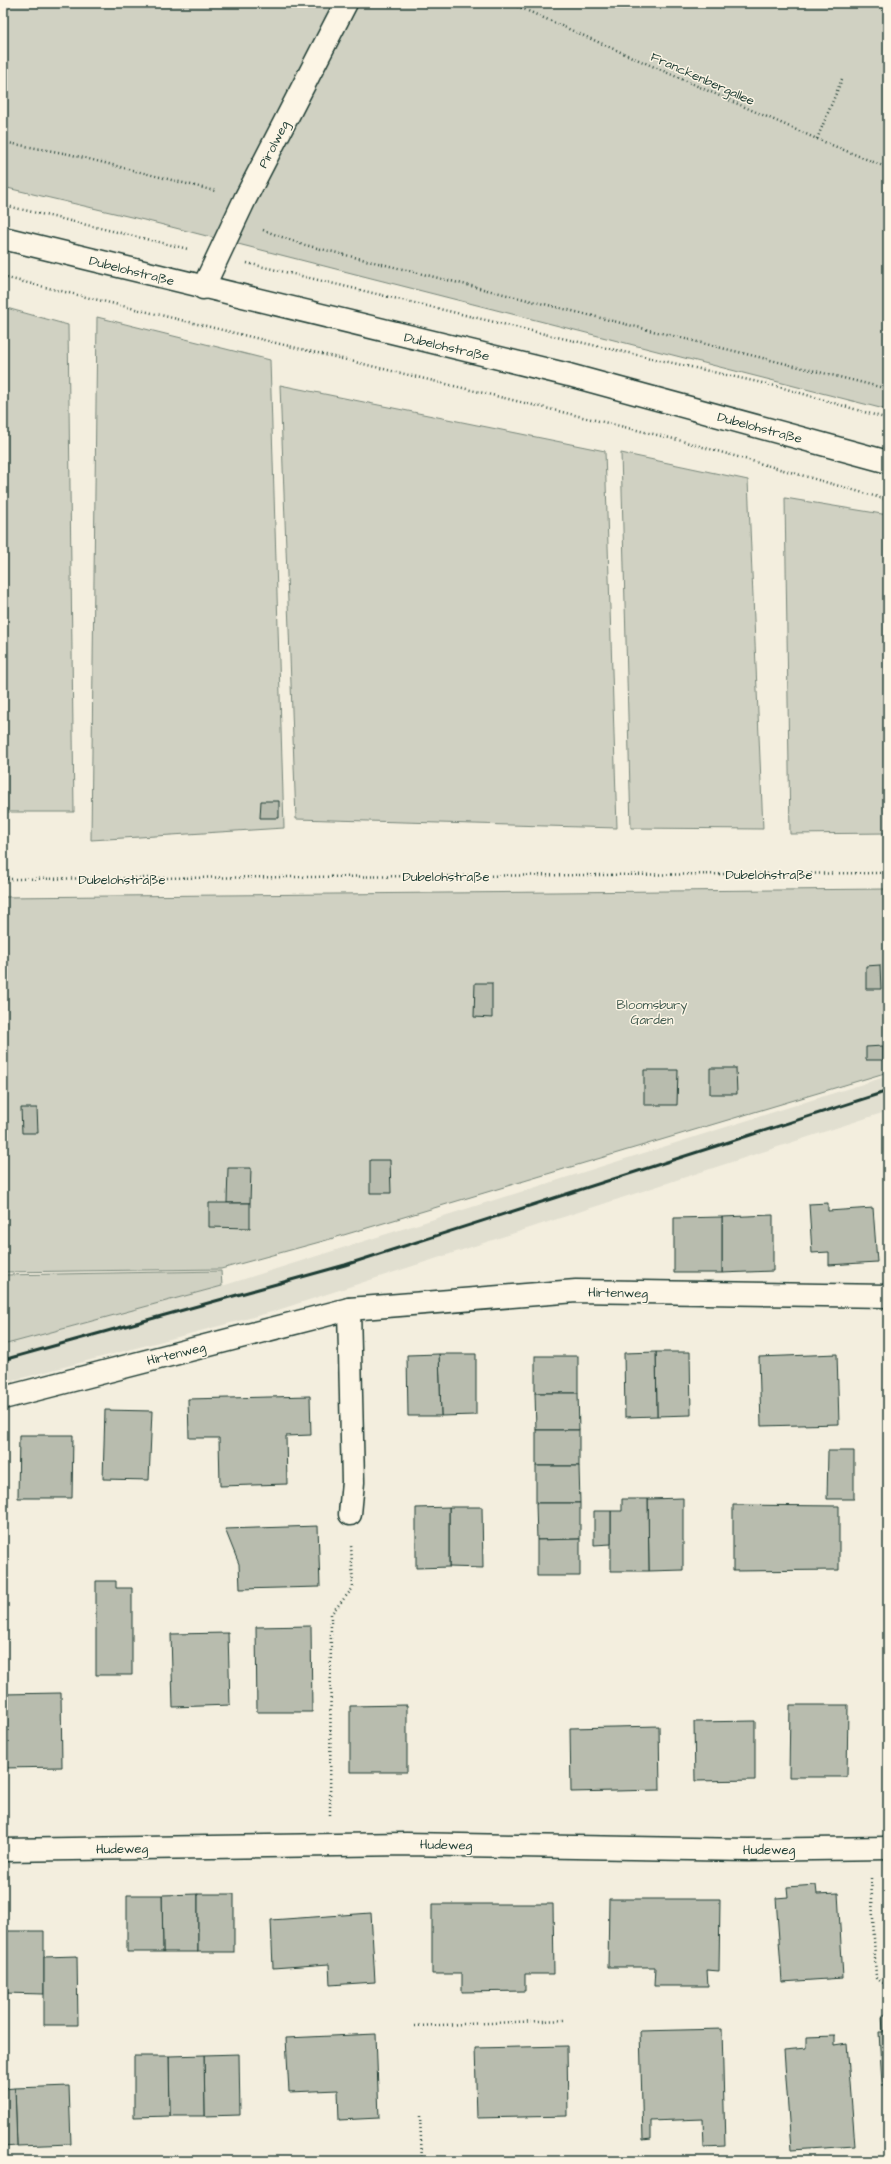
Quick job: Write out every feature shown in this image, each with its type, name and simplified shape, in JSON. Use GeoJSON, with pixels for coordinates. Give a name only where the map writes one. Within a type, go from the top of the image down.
{"type":"FeatureCollection","features":[{"type":"Feature","properties":{"kind":"street","name":"Pirolweg"},"geometry":{"type":"LineString","coordinates":[[204,288],[217,256],[245,198],[346,3]]}},
{"type":"Feature","properties":{"kind":"street","name":"Dubelohstraße"},"geometry":{"type":"LineString","coordinates":[[3,238],[204,288],[569,375],[888,462]]}},
{"type":"Feature","properties":{"kind":"street","name":"Hirtenweg"},"geometry":{"type":"LineString","coordinates":[[3,1398],[349,1309],[576,1291],[888,1296]]}},
{"type":"Feature","properties":{"kind":"street"},"geometry":{"type":"LineString","coordinates":[[349,1309],[353,1482],[350,1514]]}},
{"type":"Feature","properties":{"kind":"street","name":"Hudeweg"},"geometry":{"type":"LineString","coordinates":[[3,1850],[406,1844],[748,1850],[879,1848]]}},
{"type":"Feature","properties":{"kind":"path","name":"Franckenbergallee"},"geometry":{"type":"LineString","coordinates":[[510,3],[817,140],[888,168]]}},
{"type":"Feature","properties":{"kind":"path"},"geometry":{"type":"LineString","coordinates":[[817,140],[842,79]]}},
{"type":"Feature","properties":{"kind":"path"},"geometry":{"type":"LineString","coordinates":[[3,142],[68,154],[245,198]]}},
{"type":"Feature","properties":{"kind":"path"},"geometry":{"type":"LineString","coordinates":[[3,205],[557,337],[780,387],[888,419]]}},
{"type":"Feature","properties":{"kind":"path"},"geometry":{"type":"LineString","coordinates":[[235,220],[308,246],[888,389]]}},
{"type":"Feature","properties":{"kind":"path"},"geometry":{"type":"LineString","coordinates":[[3,277],[682,441],[888,500]]}},
{"type":"Feature","properties":{"kind":"path","name":"Dubelohstraße"},"geometry":{"type":"LineString","coordinates":[[3,879],[888,874]]}},
{"type":"Feature","properties":{"kind":"path"},"geometry":{"type":"LineString","coordinates":[[330,1845],[331,1614],[353,1588],[350,1514]]}},
{"type":"Feature","properties":{"kind":"path"},"geometry":{"type":"LineString","coordinates":[[879,1848],[876,1978],[888,1986]]}},
{"type":"Feature","properties":{"kind":"path"},"geometry":{"type":"LineString","coordinates":[[415,2026],[566,2020]]}},
{"type":"Feature","properties":{"kind":"path"},"geometry":{"type":"LineString","coordinates":[[420,2116],[422,2161]]}},
{"type":"Feature","properties":{"kind":"shaded area"},"geometry":{"type":"Polygon","coordinates":[[[888,1076],[888,1111],[272,1312],[3,1383],[3,1345],[222,1286],[888,1076]]]}},
{"type":"Feature","properties":{"kind":"green space"},"geometry":{"type":"Polygon","coordinates":[[[3,3],[888,3],[888,410],[144,220],[3,187],[3,3]]]}},
{"type":"Feature","properties":{"kind":"green space"},"geometry":{"type":"Polygon","coordinates":[[[3,307],[68,325],[74,812],[3,812],[3,307]]]}},
{"type":"Feature","properties":{"kind":"green space"},"geometry":{"type":"Polygon","coordinates":[[[97,317],[270,360],[284,828],[91,840],[97,317]]]}},
{"type":"Feature","properties":{"kind":"green space"},"geometry":{"type":"Polygon","coordinates":[[[280,385],[605,451],[617,828],[296,819],[280,385]]]}},
{"type":"Feature","properties":{"kind":"green space"},"geometry":{"type":"Polygon","coordinates":[[[621,453],[748,480],[763,829],[631,828],[621,453]]]}},
{"type":"Feature","properties":{"kind":"green space"},"geometry":{"type":"Polygon","coordinates":[[[785,498],[888,515],[888,833],[790,834],[785,498]]]}},
{"type":"Feature","properties":{"kind":"green space","name":"Bloomsbury Garden"},"geometry":{"type":"Polygon","coordinates":[[[888,889],[888,1072],[327,1240],[221,1269],[3,1272],[3,897],[888,889]]]}},
{"type":"Feature","properties":{"kind":"green space"},"geometry":{"type":"Polygon","coordinates":[[[221,1271],[222,1286],[3,1345],[3,1275],[221,1271]]]}},
{"type":"Feature","properties":{"kind":"building"},"geometry":{"type":"Polygon","coordinates":[[[261,801],[279,801],[279,818],[260,818],[261,801]]]}},
{"type":"Feature","properties":{"kind":"building"},"geometry":{"type":"Polygon","coordinates":[[[880,965],[881,989],[866,989],[866,966],[880,965]]]}},
{"type":"Feature","properties":{"kind":"building"},"geometry":{"type":"Polygon","coordinates":[[[475,983],[492,983],[492,1018],[474,1017],[475,983]]]}},
{"type":"Feature","properties":{"kind":"building"},"geometry":{"type":"Polygon","coordinates":[[[883,1046],[883,1060],[866,1060],[866,1047],[883,1046]]]}},
{"type":"Feature","properties":{"kind":"building"},"geometry":{"type":"Polygon","coordinates":[[[710,1068],[736,1068],[737,1094],[710,1094],[710,1068]]]}},
{"type":"Feature","properties":{"kind":"building"},"geometry":{"type":"Polygon","coordinates":[[[644,1070],[678,1070],[677,1105],[644,1105],[644,1070]]]}},
{"type":"Feature","properties":{"kind":"building"},"geometry":{"type":"Polygon","coordinates":[[[21,1108],[37,1108],[38,1133],[22,1133],[21,1108]]]}},
{"type":"Feature","properties":{"kind":"building"},"geometry":{"type":"Polygon","coordinates":[[[370,1160],[390,1160],[391,1193],[370,1193],[370,1160]]]}},
{"type":"Feature","properties":{"kind":"building"},"geometry":{"type":"Polygon","coordinates":[[[228,1168],[251,1168],[250,1203],[227,1203],[228,1168]]]}},
{"type":"Feature","properties":{"kind":"building"},"geometry":{"type":"Polygon","coordinates":[[[209,1203],[250,1203],[250,1228],[209,1227],[209,1203]]]}},
{"type":"Feature","properties":{"kind":"building"},"geometry":{"type":"Polygon","coordinates":[[[828,1203],[828,1211],[873,1208],[877,1262],[829,1265],[829,1252],[812,1253],[809,1204],[828,1203]]]}},
{"type":"Feature","properties":{"kind":"building"},"geometry":{"type":"Polygon","coordinates":[[[773,1215],[773,1271],[722,1273],[722,1217],[773,1215]]]}},
{"type":"Feature","properties":{"kind":"building"},"geometry":{"type":"Polygon","coordinates":[[[722,1217],[722,1273],[674,1273],[674,1218],[722,1217]]]}},
{"type":"Feature","properties":{"kind":"building"},"geometry":{"type":"Polygon","coordinates":[[[656,1352],[690,1352],[691,1415],[657,1416],[656,1352]]]}},
{"type":"Feature","properties":{"kind":"building"},"geometry":{"type":"Polygon","coordinates":[[[656,1352],[657,1416],[625,1417],[624,1353],[656,1352]]]}},
{"type":"Feature","properties":{"kind":"building"},"geometry":{"type":"Polygon","coordinates":[[[439,1354],[476,1354],[476,1415],[441,1416],[439,1354]]]}},
{"type":"Feature","properties":{"kind":"building"},"geometry":{"type":"Polygon","coordinates":[[[439,1354],[441,1416],[408,1416],[407,1355],[439,1354]]]}},
{"type":"Feature","properties":{"kind":"building"},"geometry":{"type":"Polygon","coordinates":[[[837,1354],[839,1424],[761,1426],[759,1357],[837,1354]]]}},
{"type":"Feature","properties":{"kind":"building"},"geometry":{"type":"Polygon","coordinates":[[[535,1356],[578,1356],[578,1393],[535,1393],[535,1356]]]}},
{"type":"Feature","properties":{"kind":"building"},"geometry":{"type":"Polygon","coordinates":[[[535,1393],[578,1393],[579,1430],[536,1430],[535,1393]]]}},
{"type":"Feature","properties":{"kind":"building"},"geometry":{"type":"Polygon","coordinates":[[[310,1396],[311,1435],[286,1436],[287,1484],[220,1486],[219,1438],[189,1438],[188,1399],[310,1396]]]}},
{"type":"Feature","properties":{"kind":"building"},"geometry":{"type":"Polygon","coordinates":[[[105,1410],[152,1411],[149,1480],[103,1479],[105,1410]]]}},
{"type":"Feature","properties":{"kind":"building"},"geometry":{"type":"Polygon","coordinates":[[[536,1430],[579,1430],[579,1466],[536,1466],[536,1430]]]}},
{"type":"Feature","properties":{"kind":"building"},"geometry":{"type":"Polygon","coordinates":[[[19,1435],[73,1435],[72,1498],[18,1498],[19,1435]]]}},
{"type":"Feature","properties":{"kind":"building"},"geometry":{"type":"Polygon","coordinates":[[[828,1451],[854,1451],[854,1499],[827,1499],[828,1451]]]}},
{"type":"Feature","properties":{"kind":"building"},"geometry":{"type":"Polygon","coordinates":[[[536,1466],[579,1466],[580,1503],[536,1503],[536,1466]]]}},
{"type":"Feature","properties":{"kind":"building"},"geometry":{"type":"Polygon","coordinates":[[[683,1498],[683,1570],[649,1571],[648,1499],[683,1498]]]}},
{"type":"Feature","properties":{"kind":"building"},"geometry":{"type":"Polygon","coordinates":[[[622,1499],[648,1499],[649,1571],[611,1571],[611,1511],[622,1511],[622,1499]]]}},
{"type":"Feature","properties":{"kind":"building"},"geometry":{"type":"Polygon","coordinates":[[[536,1503],[580,1503],[580,1539],[537,1540],[536,1503]]]}},
{"type":"Feature","properties":{"kind":"building"},"geometry":{"type":"Polygon","coordinates":[[[733,1505],[839,1506],[839,1570],[733,1571],[733,1505]]]}},
{"type":"Feature","properties":{"kind":"building"},"geometry":{"type":"Polygon","coordinates":[[[449,1507],[482,1507],[483,1568],[449,1567],[449,1507]]]}},
{"type":"Feature","properties":{"kind":"building"},"geometry":{"type":"Polygon","coordinates":[[[449,1507],[449,1567],[416,1568],[416,1508],[449,1507]]]}},
{"type":"Feature","properties":{"kind":"building"},"geometry":{"type":"Polygon","coordinates":[[[594,1511],[611,1511],[611,1544],[594,1545],[594,1511]]]}},
{"type":"Feature","properties":{"kind":"building"},"geometry":{"type":"Polygon","coordinates":[[[318,1526],[320,1587],[240,1589],[239,1564],[225,1529],[318,1526]]]}},
{"type":"Feature","properties":{"kind":"building"},"geometry":{"type":"Polygon","coordinates":[[[580,1539],[580,1576],[537,1576],[537,1540],[580,1539]]]}},
{"type":"Feature","properties":{"kind":"building"},"geometry":{"type":"Polygon","coordinates":[[[96,1581],[116,1581],[116,1588],[132,1588],[132,1675],[96,1675],[96,1581]]]}},
{"type":"Feature","properties":{"kind":"building"},"geometry":{"type":"Polygon","coordinates":[[[311,1626],[312,1712],[257,1712],[256,1627],[311,1626]]]}},
{"type":"Feature","properties":{"kind":"building"},"geometry":{"type":"Polygon","coordinates":[[[228,1633],[230,1705],[173,1707],[171,1634],[228,1633]]]}},
{"type":"Feature","properties":{"kind":"building"},"geometry":{"type":"Polygon","coordinates":[[[61,1693],[62,1767],[3,1768],[3,1694],[61,1693]]]}},
{"type":"Feature","properties":{"kind":"building"},"geometry":{"type":"Polygon","coordinates":[[[407,1705],[407,1772],[350,1772],[350,1706],[407,1705]]]}},
{"type":"Feature","properties":{"kind":"building"},"geometry":{"type":"Polygon","coordinates":[[[790,1705],[848,1705],[847,1777],[789,1777],[790,1705]]]}},
{"type":"Feature","properties":{"kind":"building"},"geometry":{"type":"Polygon","coordinates":[[[888,1708],[888,1763],[886,1762],[888,1708]]]}},
{"type":"Feature","properties":{"kind":"building"},"geometry":{"type":"Polygon","coordinates":[[[755,1721],[755,1780],[695,1781],[694,1722],[755,1721]]]}},
{"type":"Feature","properties":{"kind":"building"},"geometry":{"type":"Polygon","coordinates":[[[659,1726],[660,1790],[571,1792],[570,1728],[659,1726]]]}},
{"type":"Feature","properties":{"kind":"building"},"geometry":{"type":"Polygon","coordinates":[[[816,1885],[817,1894],[838,1893],[843,1978],[782,1982],[776,1898],[788,1897],[787,1887],[816,1885]]]}},
{"type":"Feature","properties":{"kind":"building"},"geometry":{"type":"Polygon","coordinates":[[[198,1894],[198,1952],[163,1952],[162,1895],[198,1894]]]}},
{"type":"Feature","properties":{"kind":"building"},"geometry":{"type":"Polygon","coordinates":[[[198,1894],[234,1894],[234,1952],[198,1952],[198,1894]]]}},
{"type":"Feature","properties":{"kind":"building"},"geometry":{"type":"Polygon","coordinates":[[[127,1895],[162,1895],[163,1952],[127,1952],[127,1895]]]}},
{"type":"Feature","properties":{"kind":"building"},"geometry":{"type":"Polygon","coordinates":[[[609,1899],[720,1899],[719,1971],[707,1970],[708,1986],[654,1986],[655,1967],[608,1967],[609,1899]]]}},
{"type":"Feature","properties":{"kind":"building"},"geometry":{"type":"Polygon","coordinates":[[[432,1904],[553,1904],[554,1974],[525,1974],[525,1991],[462,1992],[462,1974],[432,1974],[432,1904]]]}},
{"type":"Feature","properties":{"kind":"building"},"geometry":{"type":"Polygon","coordinates":[[[371,1913],[375,1982],[330,1985],[329,1964],[273,1968],[271,1920],[371,1913]]]}},
{"type":"Feature","properties":{"kind":"building"},"geometry":{"type":"Polygon","coordinates":[[[3,1931],[44,1931],[44,1994],[3,1993],[3,1931]]]}},
{"type":"Feature","properties":{"kind":"building"},"geometry":{"type":"Polygon","coordinates":[[[77,1956],[78,2025],[44,2025],[44,1957],[77,1956]]]}},
{"type":"Feature","properties":{"kind":"building"},"geometry":{"type":"Polygon","coordinates":[[[882,2015],[888,2015],[888,2085],[882,2085],[879,2032],[883,2032],[882,2015]]]}},
{"type":"Feature","properties":{"kind":"building"},"geometry":{"type":"Polygon","coordinates":[[[722,2029],[725,2146],[704,2147],[703,2119],[651,2121],[651,2139],[643,2140],[640,2031],[722,2029]]]}},
{"type":"Feature","properties":{"kind":"building"},"geometry":{"type":"Polygon","coordinates":[[[376,2034],[379,2118],[339,2120],[338,2090],[289,2092],[286,2038],[376,2034]]]}},
{"type":"Feature","properties":{"kind":"building"},"geometry":{"type":"Polygon","coordinates":[[[834,2036],[834,2045],[847,2043],[855,2146],[791,2150],[784,2050],[806,2048],[806,2037],[834,2036]]]}},
{"type":"Feature","properties":{"kind":"building"},"geometry":{"type":"Polygon","coordinates":[[[567,2046],[568,2116],[477,2118],[475,2048],[567,2046]]]}},
{"type":"Feature","properties":{"kind":"building"},"geometry":{"type":"Polygon","coordinates":[[[239,2054],[240,2115],[205,2116],[204,2055],[239,2054]]]}},
{"type":"Feature","properties":{"kind":"building"},"geometry":{"type":"Polygon","coordinates":[[[204,2055],[205,2116],[170,2116],[169,2056],[204,2055]]]}},
{"type":"Feature","properties":{"kind":"building"},"geometry":{"type":"Polygon","coordinates":[[[134,2056],[169,2056],[170,2116],[134,2117],[134,2056]]]}},
{"type":"Feature","properties":{"kind":"building"},"geometry":{"type":"Polygon","coordinates":[[[69,2086],[71,2144],[17,2146],[15,2088],[69,2086]]]}},
{"type":"Feature","properties":{"kind":"building"},"geometry":{"type":"Polygon","coordinates":[[[15,2088],[17,2146],[3,2147],[3,2089],[15,2088]]]}},
{"type":"Feature","properties":{"kind":"railway"},"geometry":{"type":"LineString","coordinates":[[3,1360],[345,1265],[888,1091]]}}]}
